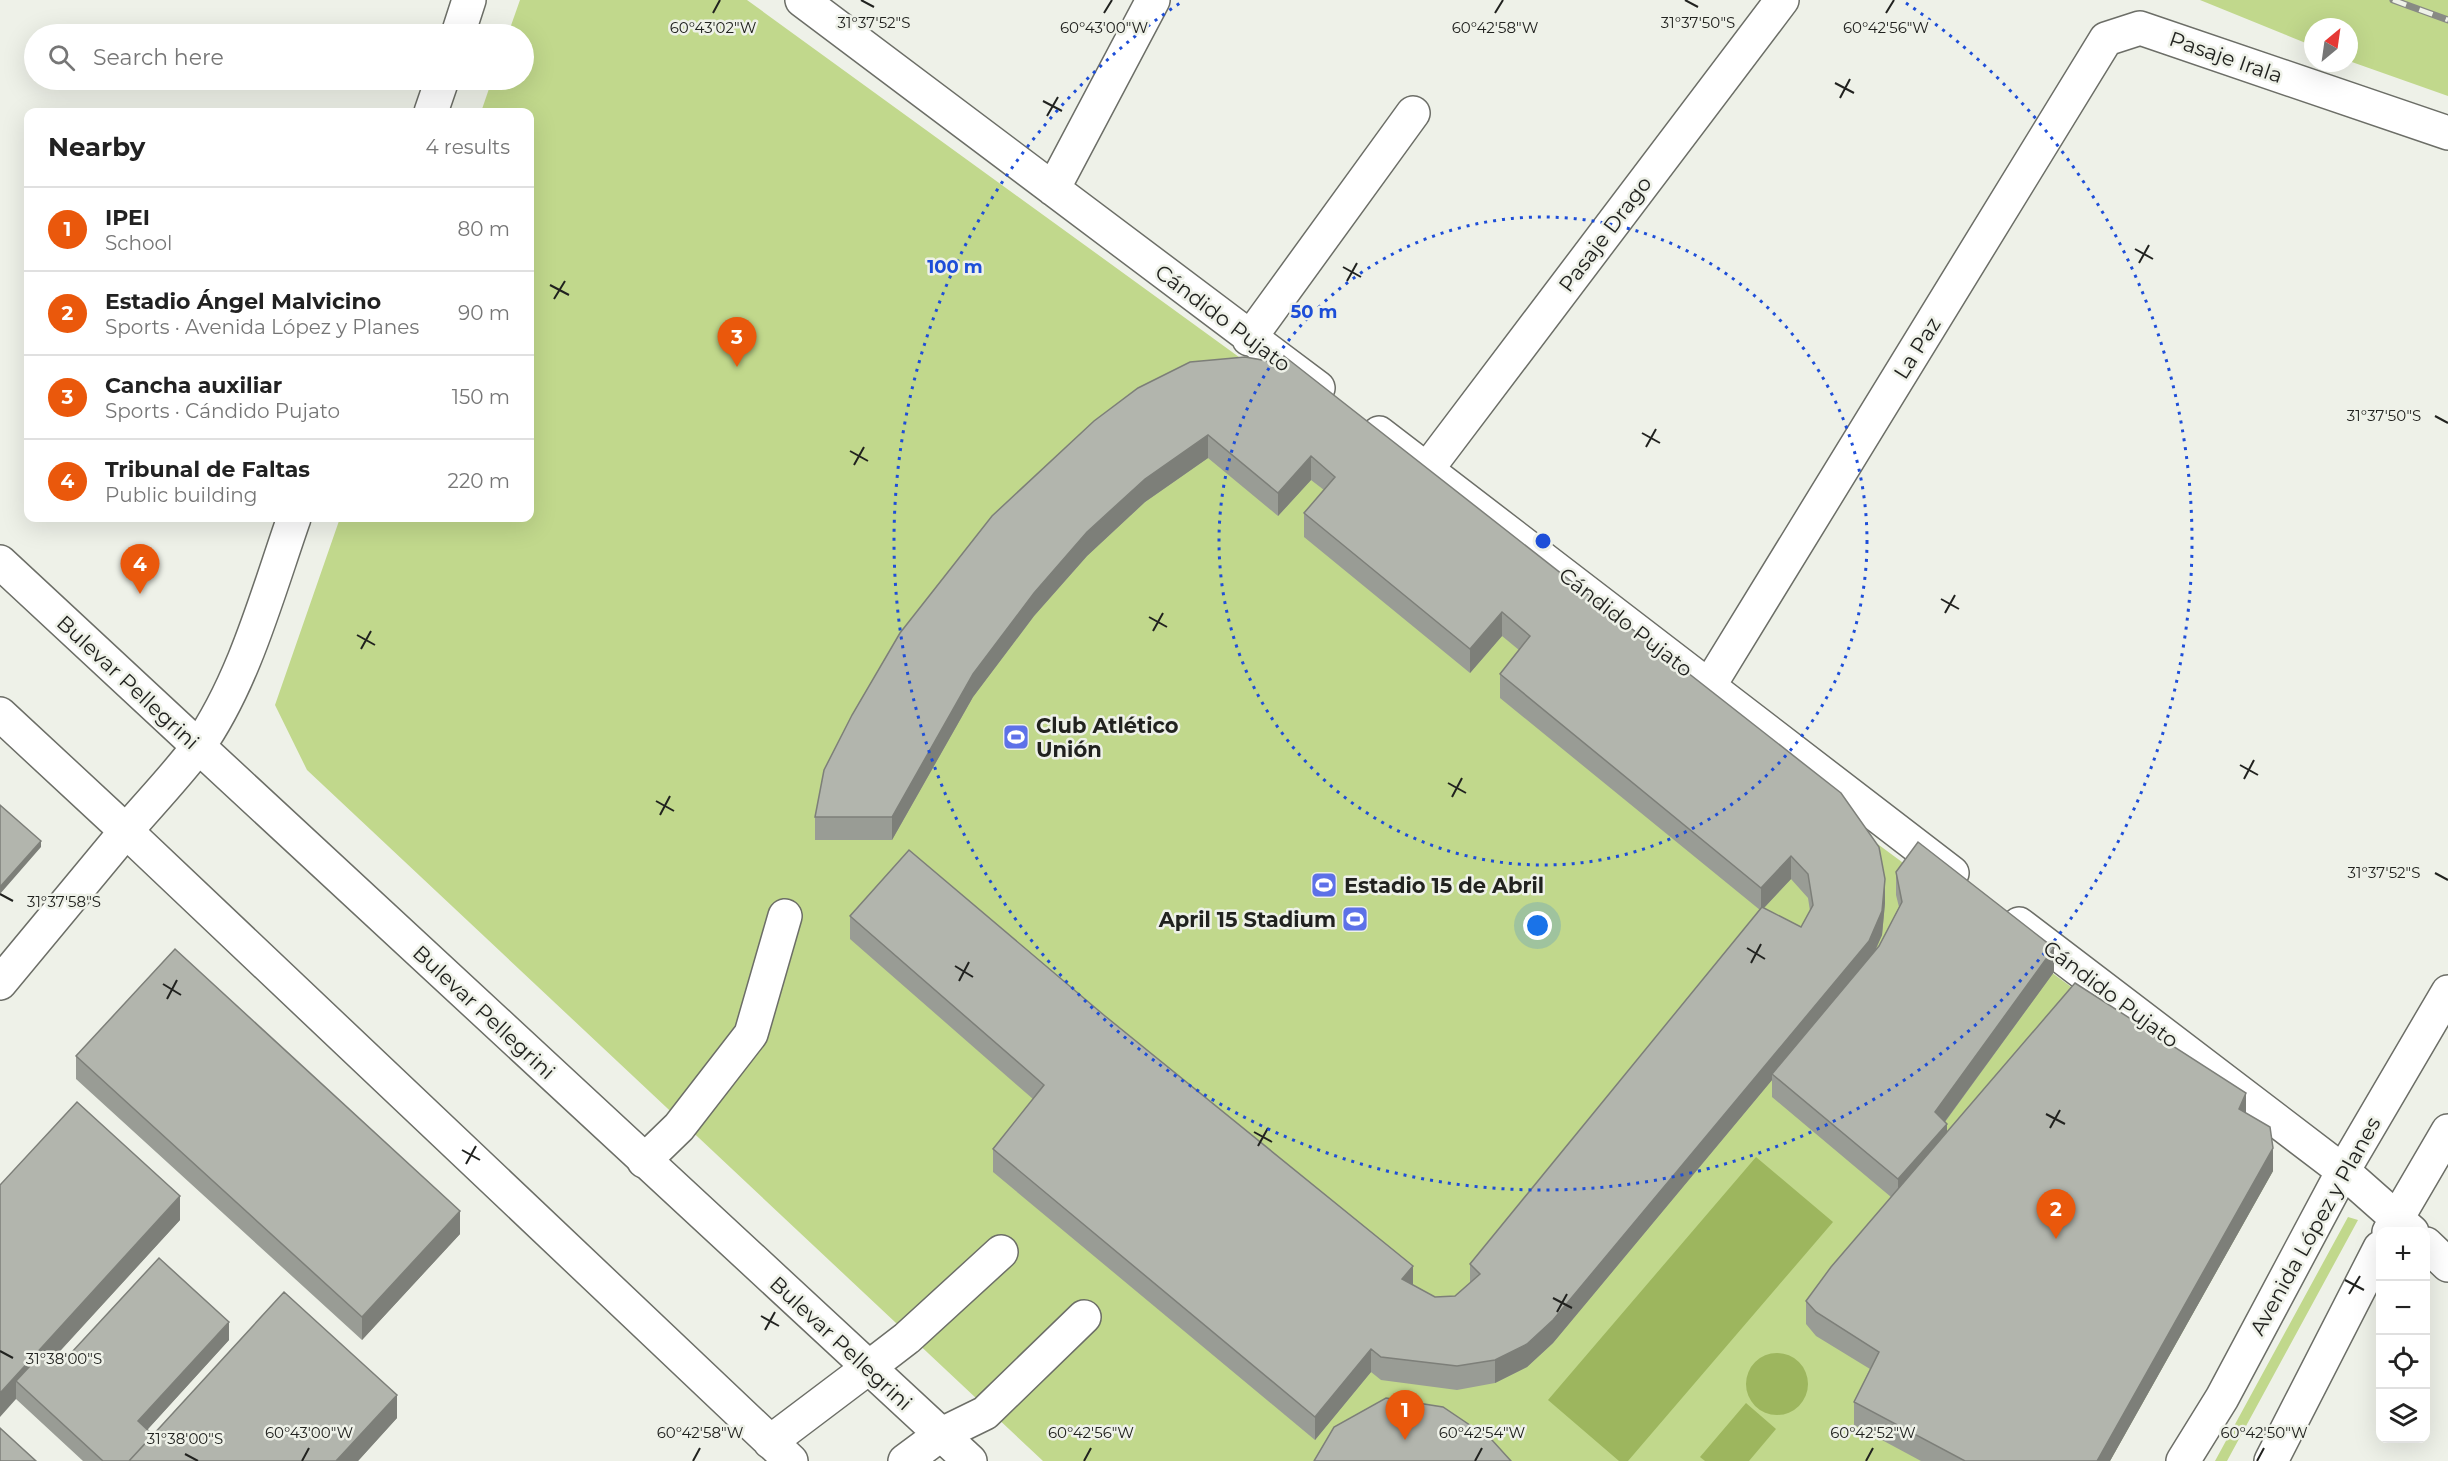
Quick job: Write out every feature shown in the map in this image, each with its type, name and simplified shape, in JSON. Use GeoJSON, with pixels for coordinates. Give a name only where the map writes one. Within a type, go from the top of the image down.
{"type":"FeatureCollection","features":[{"type":"Feature","properties":{"kind":"street"},"geometry":{"type":"LineString","coordinates":[[462,24],[470,0]]}},
{"type":"Feature","properties":{"kind":"street","name":"Cándido Pujato"},"geometry":{"type":"LineString","coordinates":[[802,0],[1249,339],[1428,468],[2343,1171],[2399,1227]]}},
{"type":"Feature","properties":{"kind":"street"},"geometry":{"type":"LineString","coordinates":[[1053,189],[1153,0]]}},
{"type":"Feature","properties":{"kind":"street","name":"Pasaje Drago"},"geometry":{"type":"LineString","coordinates":[[1428,468],[1782,0]]}},
{"type":"Feature","properties":{"kind":"street","name":"Pasaje Irala"},"geometry":{"type":"LineString","coordinates":[[2140,28],[2448,133]]}},
{"type":"Feature","properties":{"kind":"street","name":"La Paz"},"geometry":{"type":"LineString","coordinates":[[1709,686],[2106,39],[2140,28]]}},
{"type":"Feature","properties":{"kind":"street"},"geometry":{"type":"LineString","coordinates":[[432,108],[439,90]]}},
{"type":"Feature","properties":{"kind":"street"},"geometry":{"type":"LineString","coordinates":[[1249,339],[1413,113]]}},
{"type":"Feature","properties":{"kind":"street"},"geometry":{"type":"LineString","coordinates":[[0,983],[198,746],[220,709],[236,673],[261,612],[293,522]]}},
{"type":"Feature","properties":{"kind":"street","name":"Bulevar Pellegrini"},"geometry":{"type":"LineString","coordinates":[[0,562],[970,1461]]}},
{"type":"Feature","properties":{"kind":"street"},"geometry":{"type":"LineString","coordinates":[[0,714],[781,1451],[868,1368],[907,1338],[1001,1252]]}},
{"type":"Feature","properties":{"kind":"street"},"geometry":{"type":"LineString","coordinates":[[644,1161],[679,1127],[751,1034],[785,916]]}},
{"type":"Feature","properties":{"kind":"street","name":"Avenida López y Planes"},"geometry":{"type":"LineString","coordinates":[[2183,1461],[2222,1398],[2343,1171],[2448,992]]}},
{"type":"Feature","properties":{"kind":"street"},"geometry":{"type":"LineString","coordinates":[[2399,1227],[2448,1131]]}},
{"type":"Feature","properties":{"kind":"street"},"geometry":{"type":"LineString","coordinates":[[2430,1248],[2448,1265]]}},
{"type":"Feature","properties":{"kind":"street"},"geometry":{"type":"LineString","coordinates":[[2271,1461],[2376,1256]]}},
{"type":"Feature","properties":{"kind":"street"},"geometry":{"type":"LineString","coordinates":[[905,1461],[940,1435],[985,1413],[1084,1317]]}},
{"type":"Feature","properties":{"kind":"shaded area","name":"Club Atlético Unión"},"geometry":{"type":"Polygon","coordinates":[[[520,0],[747,0],[1279,386],[1841,817],[2246,1116],[2270,1151],[2273,1171],[2110,1461],[1043,1461],[307,770],[275,705],[339,522],[534,522],[534,108],[482,108],[489,90],[534,90],[534,24],[512,24],[520,0]]]}},
{"type":"Feature","properties":{"kind":"shaded area"},"geometry":{"type":"Polygon","coordinates":[[[2200,0],[2448,0],[2448,96],[2358,64],[2358,18],[2304,18],[2304,42],[2200,0]]]}},
{"type":"Feature","properties":{"kind":"shaded area"},"geometry":{"type":"Polygon","coordinates":[[[1756,1157],[1833,1222],[1628,1461],[1619,1461],[1548,1400],[1756,1157]]]}},
{"type":"Feature","properties":{"kind":"shaded area"},"geometry":{"type":"Polygon","coordinates":[[[2348,1217],[2358,1220],[2227,1461],[2215,1461],[2348,1217]]]}},
{"type":"Feature","properties":{"kind":"shaded area"},"geometry":{"type":"Polygon","coordinates":[[[1777,1353],[1789,1355],[1799,1362],[1806,1372],[1808,1384],[1806,1396],[1799,1406],[1789,1413],[1777,1415],[1765,1413],[1755,1406],[1748,1396],[1746,1384],[1748,1372],[1755,1362],[1765,1355],[1777,1353]]]}},
{"type":"Feature","properties":{"kind":"shaded area"},"geometry":{"type":"Polygon","coordinates":[[[1746,1403],[1776,1429],[1749,1461],[1705,1461],[1700,1457],[1746,1403]]]}},
{"type":"Feature","properties":{"kind":"building"},"geometry":{"type":"Polygon","coordinates":[[[1284,356],[1841,793],[1879,847],[1885,879],[1882,911],[1869,941],[1553,1320],[1527,1344],[1495,1360],[1457,1366],[1381,1357],[1371,1349],[1315,1417],[993,1149],[1044,1085],[850,916],[909,850],[1105,1016],[1413,1266],[1402,1279],[1435,1297],[1455,1296],[1480,1274],[1470,1264],[1762,907],[1801,927],[1813,905],[1808,874],[1791,856],[1761,888],[1500,674],[1530,636],[1502,612],[1470,649],[1304,513],[1335,477],[1311,456],[1278,493],[1208,435],[1145,479],[1087,532],[1034,593],[973,674],[892,817],[815,817],[824,770],[852,715],[900,633],[992,516],[1094,421],[1138,388],[1190,362],[1245,357],[1280,363],[1284,356]]]}},
{"type":"Feature","properties":{"kind":"building"},"geometry":{"type":"Polygon","coordinates":[[[0,805],[41,841],[0,887],[0,805]]]}},
{"type":"Feature","properties":{"kind":"building"},"geometry":{"type":"Polygon","coordinates":[[[1918,842],[2054,948],[1935,1112],[1947,1124],[1898,1179],[1772,1074],[1879,946],[1902,902],[1896,872],[1918,842]]]}},
{"type":"Feature","properties":{"kind":"building"},"geometry":{"type":"Polygon","coordinates":[[[175,949],[460,1211],[362,1317],[76,1056],[175,949]]]}},
{"type":"Feature","properties":{"kind":"building"},"geometry":{"type":"Polygon","coordinates":[[[2075,983],[2246,1093],[2239,1109],[2270,1127],[2273,1148],[2097,1461],[1965,1461],[1854,1402],[1879,1352],[1816,1312],[1806,1301],[1831,1267],[2075,983]]]}},
{"type":"Feature","properties":{"kind":"building"},"geometry":{"type":"Polygon","coordinates":[[[77,1102],[180,1196],[0,1393],[0,1185],[77,1102]]]}},
{"type":"Feature","properties":{"kind":"building"},"geometry":{"type":"Polygon","coordinates":[[[159,1258],[229,1322],[138,1421],[153,1435],[129,1461],[103,1461],[16,1381],[43,1352],[59,1366],[159,1258]]]}},
{"type":"Feature","properties":{"kind":"building"},"geometry":{"type":"Polygon","coordinates":[[[284,1292],[397,1395],[336,1461],[129,1461],[284,1292]]]}},
{"type":"Feature","properties":{"kind":"building"},"geometry":{"type":"Polygon","coordinates":[[[1386,1398],[1443,1407],[1492,1440],[1511,1461],[1314,1461],[1334,1427],[1386,1398]]]}},
{"type":"Feature","properties":{"kind":"building"},"geometry":{"type":"Polygon","coordinates":[[[0,1428],[36,1461],[0,1461],[0,1428]]]}},
{"type":"Feature","properties":{"kind":"railway"},"geometry":{"type":"LineString","coordinates":[[2393,0],[2448,20]]}},
{"type":"Feature","properties":{"kind":"place","name":"Cancha auxiliar"},"geometry":{"type":"Point","coordinates":[737,367]}},
{"type":"Feature","properties":{"kind":"place","name":"Tribunal de Faltas"},"geometry":{"type":"Point","coordinates":[140,594]}},
{"type":"Feature","properties":{"kind":"place","name":"Club Atlético Unión"},"geometry":{"type":"Point","coordinates":[1016,737]}},
{"type":"Feature","properties":{"kind":"place","name":"Estadio 15 de Abril"},"geometry":{"type":"Point","coordinates":[1324,885]}},
{"type":"Feature","properties":{"kind":"place","name":"April 15 Stadium"},"geometry":{"type":"Point","coordinates":[1355,919]}},
{"type":"Feature","properties":{"kind":"place","name":"Estadio Ángel Malvicino"},"geometry":{"type":"Point","coordinates":[2056,1239]}},
{"type":"Feature","properties":{"kind":"place","name":"IPEI"},"geometry":{"type":"Point","coordinates":[1405,1440]}}]}
